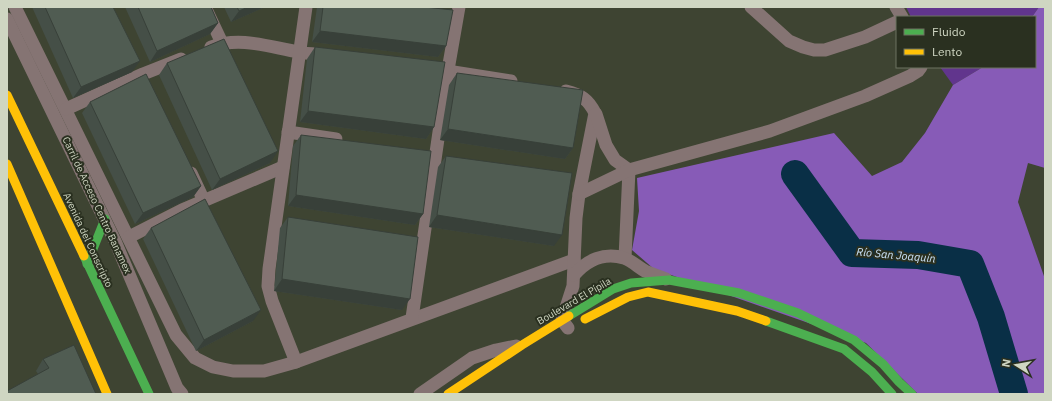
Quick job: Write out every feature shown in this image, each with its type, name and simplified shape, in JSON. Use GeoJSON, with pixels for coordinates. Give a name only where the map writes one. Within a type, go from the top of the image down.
{"type":"FeatureCollection","features":[{"type":"Feature","properties":{"kind":"street"},"geometry":{"type":"LineString","coordinates":[[15,7],[176,335],[195,358],[213,367],[233,371],[264,371],[296,362],[412,318],[574,260]]}},
{"type":"Feature","properties":{"kind":"street"},"geometry":{"type":"LineString","coordinates":[[205,7],[222,43]]}},
{"type":"Feature","properties":{"kind":"street"},"geometry":{"type":"LineString","coordinates":[[296,362],[272,301],[268,286],[268,269],[306,7]]}},
{"type":"Feature","properties":{"kind":"street"},"geometry":{"type":"LineString","coordinates":[[412,318],[418,240],[436,156],[448,70],[459,7]]}},
{"type":"Feature","properties":{"kind":"street"},"geometry":{"type":"LineString","coordinates":[[752,7],[789,41],[814,50],[826,50],[864,37],[896,22]]}},
{"type":"Feature","properties":{"kind":"street"},"geometry":{"type":"LineString","coordinates":[[896,7],[901,16]]}},
{"type":"Feature","properties":{"kind":"street","name":"Carril de Acceso Centro Banamex"},"geometry":{"type":"LineString","coordinates":[[7,19],[105,219],[177,388],[182,394]]}},
{"type":"Feature","properties":{"kind":"street"},"geometry":{"type":"LineString","coordinates":[[66,109],[143,74],[222,43],[236,41],[251,42],[300,52],[339,57]]}},
{"type":"Feature","properties":{"kind":"street"},"geometry":{"type":"LineString","coordinates":[[136,60],[150,88]]}},
{"type":"Feature","properties":{"kind":"street"},"geometry":{"type":"LineString","coordinates":[[417,66],[522,83]]}},
{"type":"Feature","properties":{"kind":"street"},"geometry":{"type":"LineString","coordinates":[[579,194],[629,170],[770,131],[865,96],[910,76],[918,71],[920,68]]}},
{"type":"Feature","properties":{"kind":"street"},"geometry":{"type":"LineString","coordinates":[[552,88],[576,94],[590,103],[595,112],[606,145],[615,160],[629,170]]}},
{"type":"Feature","properties":{"kind":"street","name":"Avenida del Conscripto"},"geometry":{"type":"LineString","coordinates":[[7,95],[149,394]]}},
{"type":"Feature","properties":{"kind":"street"},"geometry":{"type":"LineString","coordinates":[[565,324],[574,286],[576,218],[579,194],[595,112]]}},
{"type":"Feature","properties":{"kind":"street"},"geometry":{"type":"LineString","coordinates":[[288,132],[350,142]]}},
{"type":"Feature","properties":{"kind":"street"},"geometry":{"type":"LineString","coordinates":[[420,153],[451,158]]}},
{"type":"Feature","properties":{"kind":"street"},"geometry":{"type":"LineString","coordinates":[[7,164],[107,394]]}},
{"type":"Feature","properties":{"kind":"street"},"geometry":{"type":"LineString","coordinates":[[187,165],[204,200]]}},
{"type":"Feature","properties":{"kind":"street"},"geometry":{"type":"LineString","coordinates":[[128,237],[204,200],[283,167]]}},
{"type":"Feature","properties":{"kind":"street"},"geometry":{"type":"LineString","coordinates":[[625,258],[629,170]]}},
{"type":"Feature","properties":{"kind":"street"},"geometry":{"type":"LineString","coordinates":[[567,176],[582,178]]}},
{"type":"Feature","properties":{"kind":"street"},"geometry":{"type":"LineString","coordinates":[[276,217],[291,220]]}},
{"type":"Feature","properties":{"kind":"street"},"geometry":{"type":"LineString","coordinates":[[87,264],[105,219]]}},
{"type":"Feature","properties":{"kind":"street"},"geometry":{"type":"LineString","coordinates":[[574,275],[582,266],[592,260],[602,257],[625,258],[645,270],[670,280]]}},
{"type":"Feature","properties":{"kind":"street","name":"Boulevard El Pípila"},"geometry":{"type":"LineString","coordinates":[[491,376],[613,289],[631,283],[670,280],[739,293],[798,313],[854,340],[883,364],[912,394]]}},
{"type":"Feature","properties":{"kind":"street","name":"Boulevard El Pípila"},"geometry":{"type":"LineString","coordinates":[[450,394],[522,345],[565,324],[628,297],[648,292],[737,311],[844,348],[872,372],[892,394]]}},
{"type":"Feature","properties":{"kind":"street"},"geometry":{"type":"LineString","coordinates":[[420,394],[472,358],[496,350],[522,345]]}},
{"type":"Feature","properties":{"kind":"shaded area"},"geometry":{"type":"Polygon","coordinates":[[[906,7],[1039,7],[1033,16],[910,16],[906,7]]]}},
{"type":"Feature","properties":{"kind":"shaded area"},"geometry":{"type":"Polygon","coordinates":[[[1039,7],[1045,7],[1045,168],[1028,163],[1018,202],[1045,279],[1045,394],[918,394],[866,343],[654,269],[632,250],[639,211],[637,178],[834,133],[872,176],[902,162],[925,133],[953,85],[981,68],[1036,68],[1036,16],[1033,16],[1039,7]]]}},
{"type":"Feature","properties":{"kind":"shaded area"},"geometry":{"type":"Polygon","coordinates":[[[941,68],[981,68],[953,85],[941,68]]]}},
{"type":"Feature","properties":{"kind":"building"},"geometry":{"type":"Polygon","coordinates":[[[45,7],[113,7],[140,61],[81,87],[45,7]]]}},
{"type":"Feature","properties":{"kind":"building"},"geometry":{"type":"Polygon","coordinates":[[[138,7],[211,7],[218,23],[157,51],[138,7]]]}},
{"type":"Feature","properties":{"kind":"building"},"geometry":{"type":"Polygon","coordinates":[[[237,7],[248,7],[239,11],[237,7]]]}},
{"type":"Feature","properties":{"kind":"building"},"geometry":{"type":"Polygon","coordinates":[[[323,7],[424,7],[453,10],[446,46],[320,31],[323,7]]]}},
{"type":"Feature","properties":{"kind":"building"},"geometry":{"type":"Polygon","coordinates":[[[224,39],[278,151],[220,179],[167,63],[224,39]]]}},
{"type":"Feature","properties":{"kind":"building"},"geometry":{"type":"Polygon","coordinates":[[[315,47],[445,62],[434,127],[308,111],[315,47]]]}},
{"type":"Feature","properties":{"kind":"building"},"geometry":{"type":"Polygon","coordinates":[[[457,73],[583,90],[573,148],[448,129],[457,73]]]}},
{"type":"Feature","properties":{"kind":"building"},"geometry":{"type":"Polygon","coordinates":[[[146,74],[201,186],[143,213],[90,102],[146,74]]]}},
{"type":"Feature","properties":{"kind":"building"},"geometry":{"type":"Polygon","coordinates":[[[301,135],[431,151],[423,214],[296,195],[301,135]]]}},
{"type":"Feature","properties":{"kind":"building"},"geometry":{"type":"Polygon","coordinates":[[[446,156],[572,173],[562,235],[437,215],[446,156]]]}},
{"type":"Feature","properties":{"kind":"building"},"geometry":{"type":"Polygon","coordinates":[[[205,199],[261,310],[204,340],[151,228],[205,199]]]}},
{"type":"Feature","properties":{"kind":"building"},"geometry":{"type":"Polygon","coordinates":[[[288,217],[418,237],[410,299],[282,279],[288,217]]]}},
{"type":"Feature","properties":{"kind":"building"},"geometry":{"type":"Polygon","coordinates":[[[74,345],[96,394],[7,394],[7,391],[49,368],[43,359],[74,345]]]}},
{"type":"Feature","properties":{"kind":"waterway","name":"Río San Joaquín"},"geometry":{"type":"LineString","coordinates":[[795,174],[852,253],[918,255],[970,264],[991,317],[1014,394]]}},
{"type":"Feature","properties":{"kind":"traffic: fast"},"geometry":{"type":"LineString","coordinates":[[87,264],[105,219]]}},
{"type":"Feature","properties":{"kind":"traffic: fast"},"geometry":{"type":"LineString","coordinates":[[84,256],[149,394]]}},
{"type":"Feature","properties":{"kind":"traffic: fast"},"geometry":{"type":"LineString","coordinates":[[569,316],[613,289],[631,283],[669,280],[739,293],[798,313],[854,340],[883,364],[912,394]]}},
{"type":"Feature","properties":{"kind":"traffic: fast"},"geometry":{"type":"LineString","coordinates":[[766,321],[844,349],[872,372],[892,394]]}},
{"type":"Feature","properties":{"kind":"traffic: slow"},"geometry":{"type":"LineString","coordinates":[[7,95],[84,256]]}},
{"type":"Feature","properties":{"kind":"traffic: slow"},"geometry":{"type":"LineString","coordinates":[[7,164],[107,394]]}},
{"type":"Feature","properties":{"kind":"traffic: slow"},"geometry":{"type":"LineString","coordinates":[[585,319],[628,297],[648,292],[737,311],[766,321]]}},
{"type":"Feature","properties":{"kind":"traffic: slow"},"geometry":{"type":"LineString","coordinates":[[448,394],[569,316]]}}]}
